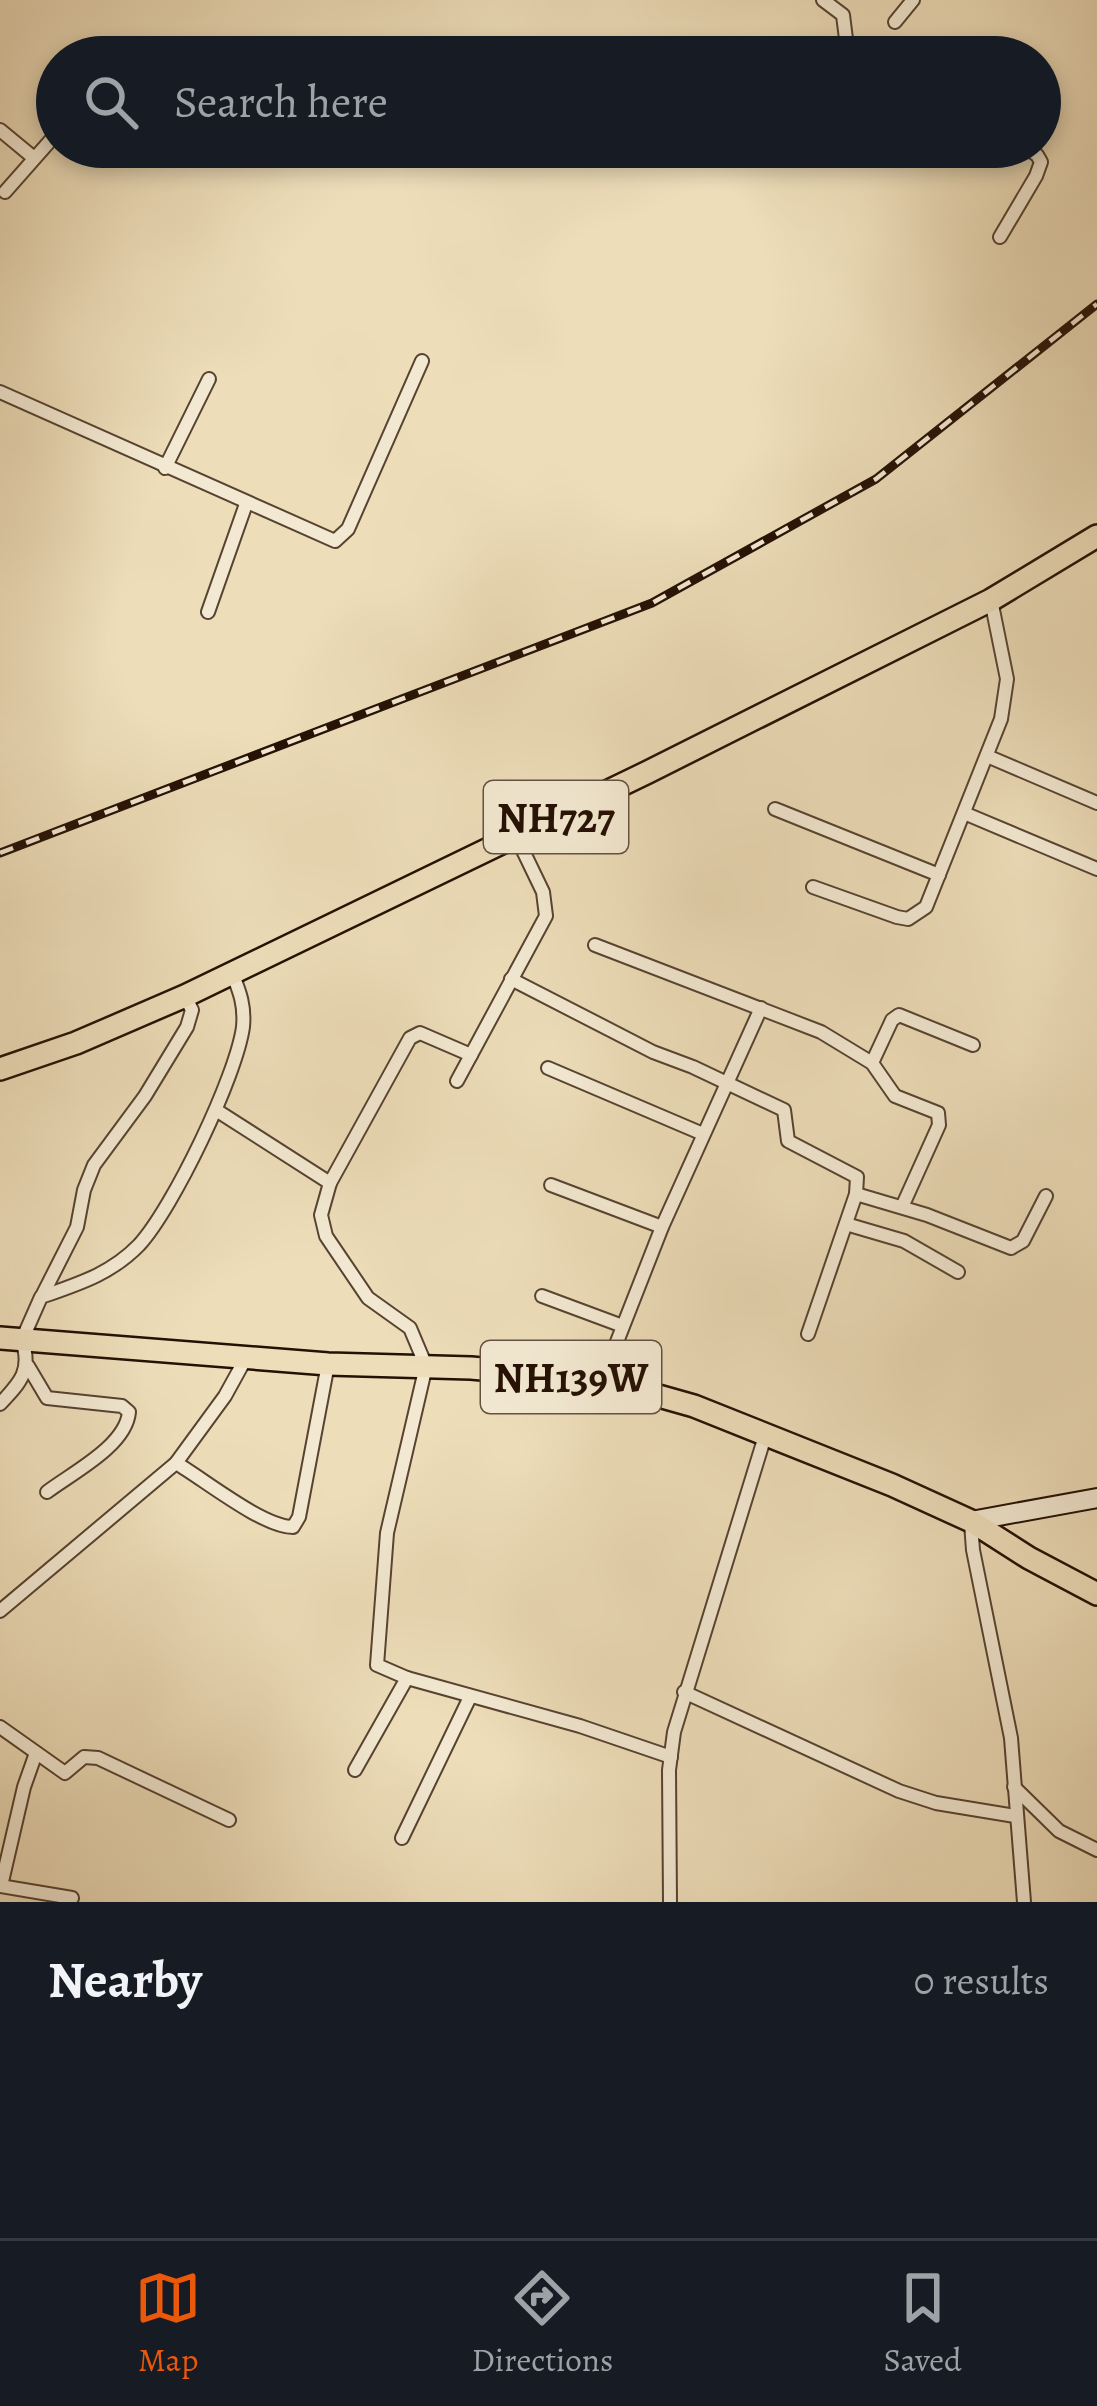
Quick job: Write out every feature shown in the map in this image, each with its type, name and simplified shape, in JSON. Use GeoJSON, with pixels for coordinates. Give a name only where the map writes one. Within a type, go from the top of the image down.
{"type":"FeatureCollection","features":[{"type":"Feature","properties":{"kind":"highway","name":"NH727"},"geometry":{"type":"LineString","coordinates":[[0,1069],[185,996],[516,836],[992,600],[1097,536]]}},
{"type":"Feature","properties":{"kind":"highway","name":"NH139W"},"geometry":{"type":"LineString","coordinates":[[11,1339],[602,1380],[694,1406],[892,1485],[971,1521],[1097,1594]]}},
{"type":"Feature","properties":{"kind":"street"},"geometry":{"type":"LineString","coordinates":[[823,0],[843,15],[845,36]]}},
{"type":"Feature","properties":{"kind":"street"},"geometry":{"type":"LineString","coordinates":[[895,22],[913,0]]}},
{"type":"Feature","properties":{"kind":"street"},"geometry":{"type":"LineString","coordinates":[[0,130],[34,158],[5,192]]}},
{"type":"Feature","properties":{"kind":"street"},"geometry":{"type":"LineString","coordinates":[[1000,237],[1039,168]]}},
{"type":"Feature","properties":{"kind":"street"},"geometry":{"type":"LineString","coordinates":[[0,392],[246,504],[340,541],[422,362]]}},
{"type":"Feature","properties":{"kind":"street"},"geometry":{"type":"LineString","coordinates":[[165,468],[209,379]]}},
{"type":"Feature","properties":{"kind":"street"},"geometry":{"type":"LineString","coordinates":[[208,612],[246,504]]}},
{"type":"Feature","properties":{"kind":"street"},"geometry":{"type":"LineString","coordinates":[[813,886],[908,919],[926,907],[1006,697],[992,600]]}},
{"type":"Feature","properties":{"kind":"street"},"geometry":{"type":"LineString","coordinates":[[987,756],[1097,803]]}},
{"type":"Feature","properties":{"kind":"street"},"geometry":{"type":"LineString","coordinates":[[775,808],[939,874]]}},
{"type":"Feature","properties":{"kind":"street"},"geometry":{"type":"LineString","coordinates":[[964,813],[1097,868]]}},
{"type":"Feature","properties":{"kind":"street"},"geometry":{"type":"LineString","coordinates":[[458,1081],[547,908],[516,836]]}},
{"type":"Feature","properties":{"kind":"street"},"geometry":{"type":"LineString","coordinates":[[595,945],[821,1032],[872,1063],[895,1096],[940,1116],[902,1207]]}},
{"type":"Feature","properties":{"kind":"street"},"geometry":{"type":"LineString","coordinates":[[41,1298],[104,1274],[139,1244],[161,1214],[216,1110],[243,1024],[243,1001],[232,973]]}},
{"type":"Feature","properties":{"kind":"street"},"geometry":{"type":"LineString","coordinates":[[511,979],[653,1052],[784,1110],[788,1141],[852,1173],[858,1181],[856,1194],[808,1334]]}},
{"type":"Feature","properties":{"kind":"street"},"geometry":{"type":"LineString","coordinates":[[47,1492],[109,1445],[128,1423],[129,1412],[122,1406],[46,1398],[11,1339],[41,1298],[77,1227],[94,1165],[145,1096],[187,1027],[191,1010],[185,996]]}},
{"type":"Feature","properties":{"kind":"street"},"geometry":{"type":"LineString","coordinates":[[602,1380],[620,1325],[761,1008]]}},
{"type":"Feature","properties":{"kind":"street"},"geometry":{"type":"LineString","coordinates":[[872,1063],[892,1020],[899,1015],[973,1045]]}},
{"type":"Feature","properties":{"kind":"street"},"geometry":{"type":"LineString","coordinates":[[471,1054],[420,1033],[410,1038],[330,1183],[321,1215],[326,1236],[368,1298],[410,1328],[426,1366],[387,1533],[375,1659],[381,1668],[407,1678],[580,1726],[671,1757]]}},
{"type":"Feature","properties":{"kind":"street"},"geometry":{"type":"LineString","coordinates":[[548,1068],[703,1134]]}},
{"type":"Feature","properties":{"kind":"street"},"geometry":{"type":"LineString","coordinates":[[216,1110],[330,1183]]}},
{"type":"Feature","properties":{"kind":"street"},"geometry":{"type":"LineString","coordinates":[[551,1185],[662,1227]]}},
{"type":"Feature","properties":{"kind":"street"},"geometry":{"type":"LineString","coordinates":[[856,1194],[1011,1248],[1023,1241],[1046,1196]]}},
{"type":"Feature","properties":{"kind":"street"},"geometry":{"type":"LineString","coordinates":[[846,1224],[904,1241],[958,1272]]}},
{"type":"Feature","properties":{"kind":"street"},"geometry":{"type":"LineString","coordinates":[[542,1296],[620,1325]]}},
{"type":"Feature","properties":{"kind":"street"},"geometry":{"type":"LineString","coordinates":[[0,1611],[176,1463],[215,1412],[248,1355]]}},
{"type":"Feature","properties":{"kind":"street"},"geometry":{"type":"LineString","coordinates":[[176,1463],[261,1516],[293,1527],[328,1364]]}},
{"type":"Feature","properties":{"kind":"street"},"geometry":{"type":"LineString","coordinates":[[0,1404],[28,1366]]}},
{"type":"Feature","properties":{"kind":"street"},"geometry":{"type":"LineString","coordinates":[[670,1902],[671,1757],[684,1691],[765,1436]]}},
{"type":"Feature","properties":{"kind":"street"},"geometry":{"type":"LineString","coordinates":[[1024,1902],[1011,1738],[971,1521],[1097,1498]]}},
{"type":"Feature","properties":{"kind":"street"},"geometry":{"type":"LineString","coordinates":[[355,1770],[407,1678]]}},
{"type":"Feature","properties":{"kind":"street"},"geometry":{"type":"LineString","coordinates":[[684,1691],[899,1791],[936,1803],[1015,1816]]}},
{"type":"Feature","properties":{"kind":"street"},"geometry":{"type":"LineString","coordinates":[[402,1838],[470,1697]]}},
{"type":"Feature","properties":{"kind":"street"},"geometry":{"type":"LineString","coordinates":[[0,1727],[65,1772],[84,1757],[98,1758],[229,1820]]}},
{"type":"Feature","properties":{"kind":"street"},"geometry":{"type":"LineString","coordinates":[[36,1753],[0,1886],[72,1898]]}},
{"type":"Feature","properties":{"kind":"street"},"geometry":{"type":"LineString","coordinates":[[1014,1786],[1059,1832],[1097,1850]]}},
{"type":"Feature","properties":{"kind":"railway"},"geometry":{"type":"LineString","coordinates":[[0,853],[652,603],[876,479],[1097,304]]}}]}
